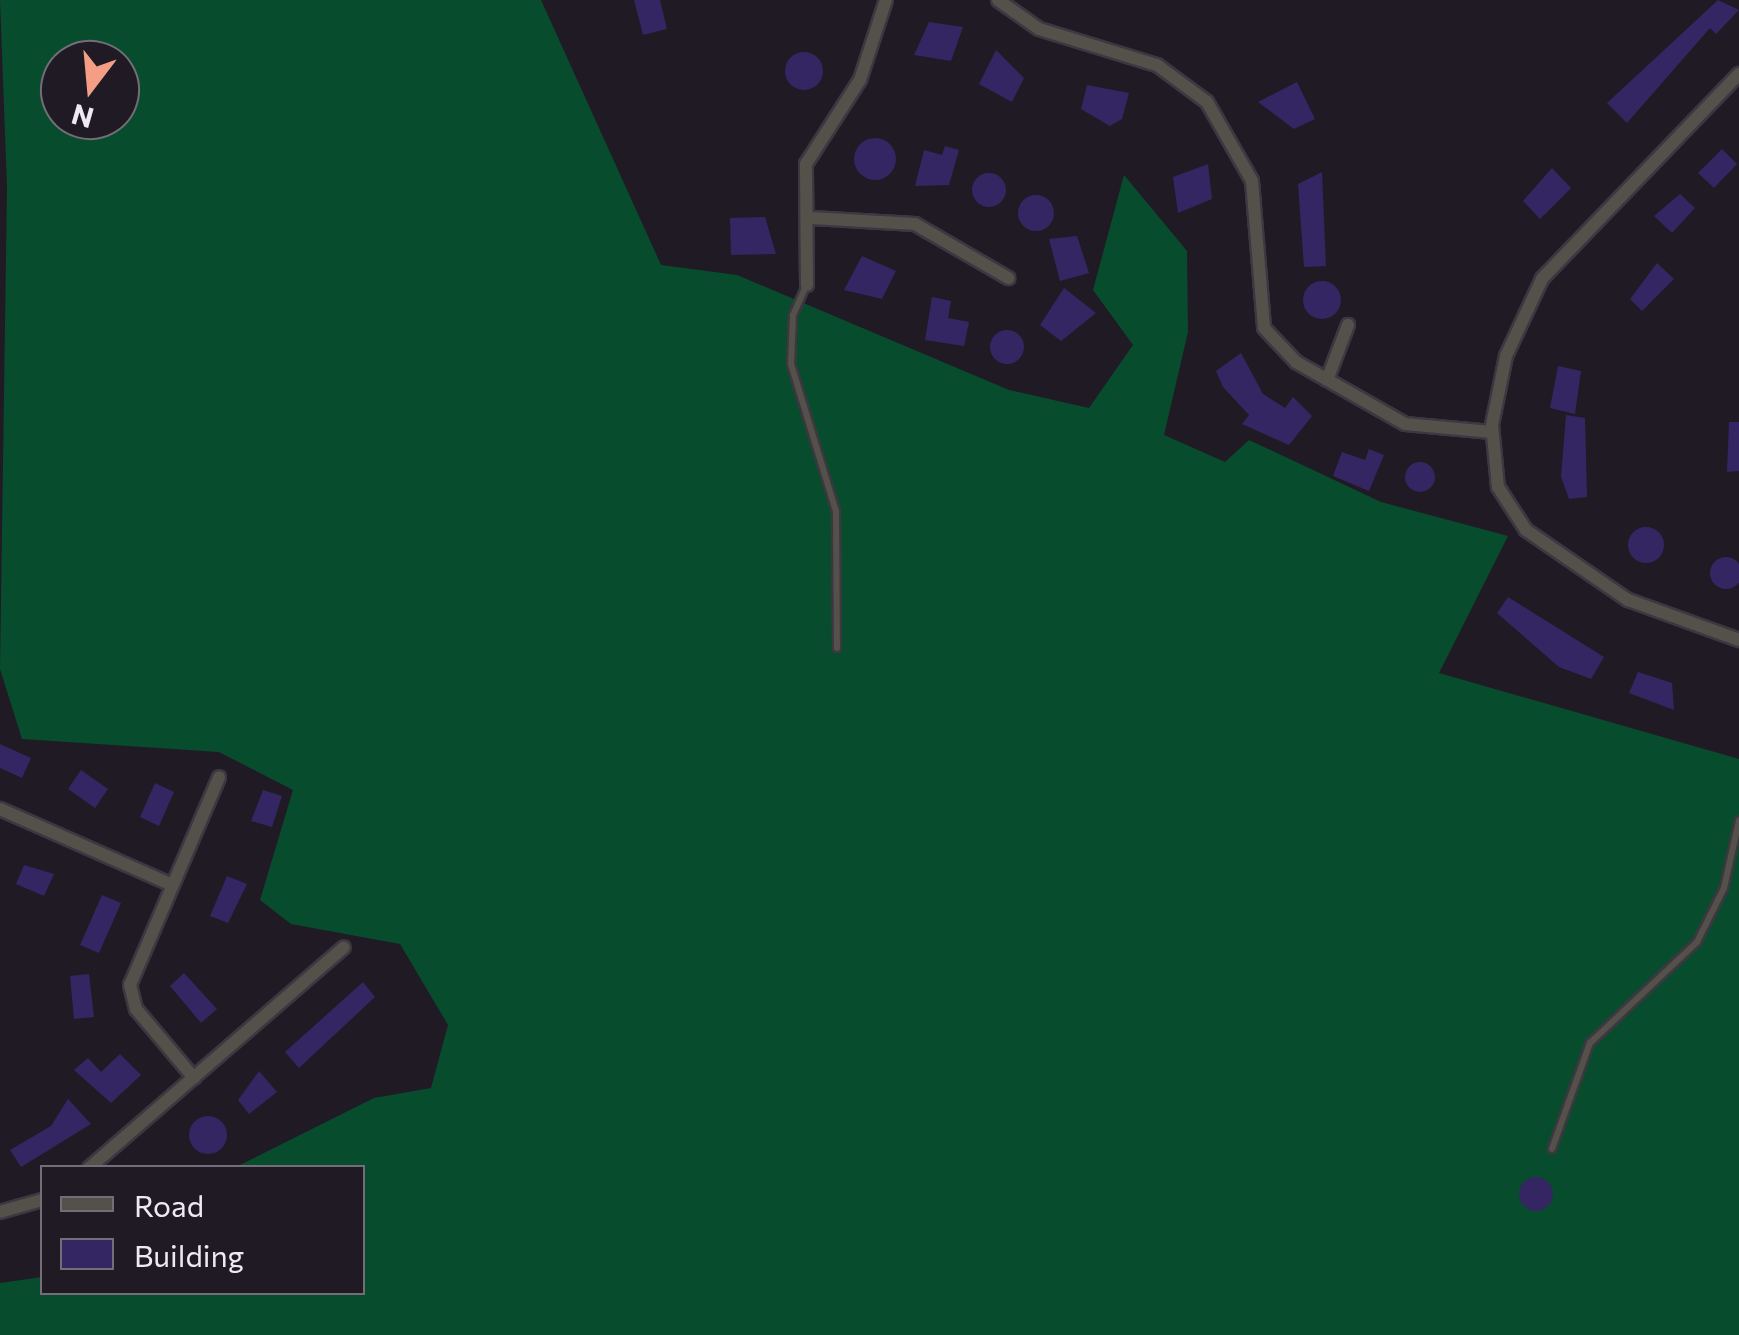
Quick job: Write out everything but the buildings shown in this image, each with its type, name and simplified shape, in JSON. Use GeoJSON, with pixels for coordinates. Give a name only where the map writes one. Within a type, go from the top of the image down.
{"type":"FeatureCollection","features":[{"type":"Feature","properties":{"kind":"street"},"geometry":{"type":"LineString","coordinates":[[807,284],[812,146],[860,80],[886,0]]}},
{"type":"Feature","properties":{"kind":"street"},"geometry":{"type":"LineString","coordinates":[[998,0],[1039,29],[1157,65],[1206,102],[1252,181],[1264,328],[1327,380],[1404,424],[1492,432]]}},
{"type":"Feature","properties":{"kind":"street"},"geometry":{"type":"LineString","coordinates":[[1739,74],[1542,279],[1506,356],[1492,432],[1505,504],[1548,547],[1628,600],[1739,640]]}},
{"type":"Feature","properties":{"kind":"street"},"geometry":{"type":"LineString","coordinates":[[812,218],[915,224],[1008,278]]}},
{"type":"Feature","properties":{"kind":"street"},"geometry":{"type":"LineString","coordinates":[[1327,380],[1348,325]]}},
{"type":"Feature","properties":{"kind":"street"},"geometry":{"type":"LineString","coordinates":[[194,1078],[136,1009],[130,985],[219,777]]}},
{"type":"Feature","properties":{"kind":"street"},"geometry":{"type":"LineString","coordinates":[[0,809],[170,884]]}},
{"type":"Feature","properties":{"kind":"street"},"geometry":{"type":"LineString","coordinates":[[92,1165],[344,946]]}},
{"type":"Feature","properties":{"kind":"street"},"geometry":{"type":"LineString","coordinates":[[0,1212],[40,1201]]}},
{"type":"Feature","properties":{"kind":"lane"},"geometry":{"type":"LineString","coordinates":[[807,284],[792,315],[791,364],[836,511],[837,648]]}},
{"type":"Feature","properties":{"kind":"lane"},"geometry":{"type":"LineString","coordinates":[[1552,1149],[1590,1043],[1698,942],[1724,888],[1739,821]]}},
{"type":"Feature","properties":{"kind":"green space"},"geometry":{"type":"Polygon","coordinates":[[[0,0],[541,0],[661,265],[737,275],[1009,390],[1089,408],[1133,345],[1093,290],[1124,175],[1187,251],[1188,332],[1164,435],[1225,462],[1249,440],[1381,502],[1508,536],[1439,673],[1739,759],[1739,1335],[0,1335],[0,1283],[40,1277],[40,1295],[365,1295],[365,1165],[240,1165],[374,1098],[431,1088],[448,1025],[400,944],[291,924],[260,900],[293,790],[219,752],[22,739],[0,669],[7,187],[0,0]]]}}]}
